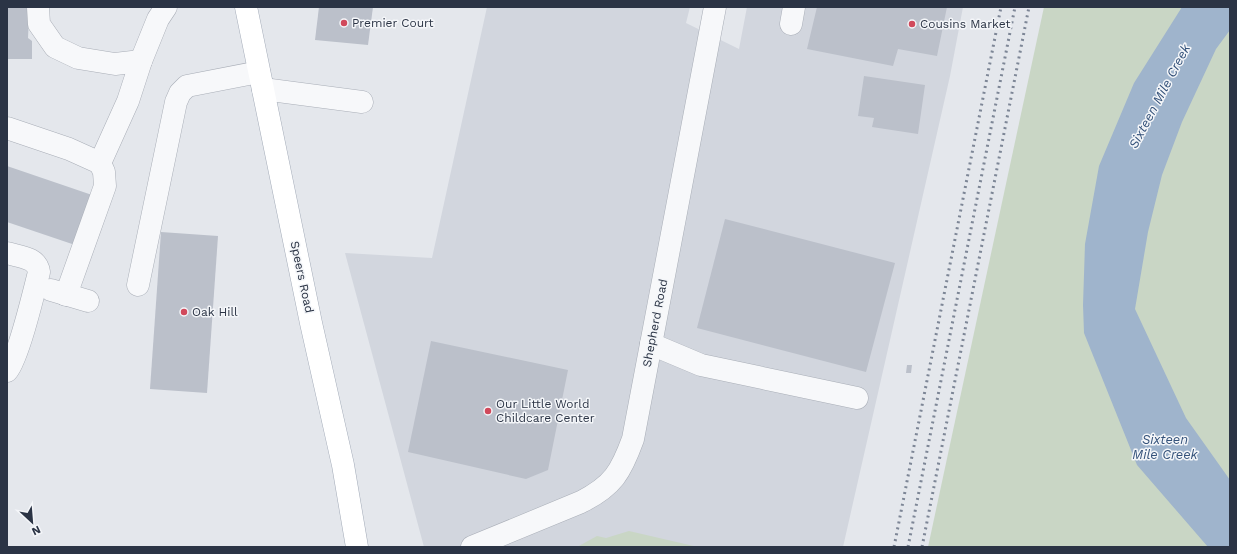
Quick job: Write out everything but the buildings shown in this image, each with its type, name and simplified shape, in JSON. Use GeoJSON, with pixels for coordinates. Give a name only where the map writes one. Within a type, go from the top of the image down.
{"type":"FeatureCollection","features":[{"type":"Feature","properties":{"kind":"main road","name":"Speers Road"},"geometry":{"type":"LineString","coordinates":[[246,7],[310,315],[343,465],[357,547]]}},
{"type":"Feature","properties":{"kind":"street"},"geometry":{"type":"LineString","coordinates":[[38,7],[39,24],[55,47],[78,58],[115,64],[141,61]]}},
{"type":"Feature","properties":{"kind":"street"},"geometry":{"type":"LineString","coordinates":[[100,162],[128,101],[141,61],[158,19],[166,7]]}},
{"type":"Feature","properties":{"kind":"street","name":"Shepherd Road"},"geometry":{"type":"LineString","coordinates":[[472,547],[582,502],[597,494],[614,479],[624,463],[633,439],[715,7]]}},
{"type":"Feature","properties":{"kind":"street"},"geometry":{"type":"LineString","coordinates":[[138,285],[176,102],[180,92],[187,86],[261,80],[362,102]]}},
{"type":"Feature","properties":{"kind":"street"},"geometry":{"type":"LineString","coordinates":[[7,128],[69,149],[100,162],[104,172],[104,186],[66,295]]}},
{"type":"Feature","properties":{"kind":"street"},"geometry":{"type":"LineString","coordinates":[[7,252],[34,261],[39,272],[36,286],[16,319],[11,367],[7,371]]}},
{"type":"Feature","properties":{"kind":"street"},"geometry":{"type":"LineString","coordinates":[[36,286],[88,302]]}},
{"type":"Feature","properties":{"kind":"street"},"geometry":{"type":"LineString","coordinates":[[651,344],[701,365],[857,398]]}},
{"type":"Feature","properties":{"kind":"shaded area"},"geometry":{"type":"Polygon","coordinates":[[[487,7],[690,7],[686,23],[739,49],[747,7],[963,7],[950,76],[843,547],[424,547],[345,253],[432,258],[487,7]]]}},
{"type":"Feature","properties":{"kind":"green space"},"geometry":{"type":"Polygon","coordinates":[[[1044,7],[1230,7],[1230,547],[928,547],[1044,7]]]}},
{"type":"Feature","properties":{"kind":"green space"},"geometry":{"type":"Polygon","coordinates":[[[629,531],[698,547],[577,547],[597,536],[606,538],[629,531]]]}},
{"type":"Feature","properties":{"kind":"water","name":"Sixteen Mile Creek"},"geometry":{"type":"Polygon","coordinates":[[[1182,7],[1230,7],[1230,30],[1216,49],[1182,122],[1162,175],[1148,232],[1135,309],[1186,418],[1230,480],[1230,547],[1208,547],[1137,465],[1084,333],[1083,305],[1085,244],[1099,166],[1134,83],[1182,7]]]}},
{"type":"Feature","properties":{"kind":"railway"},"geometry":{"type":"LineString","coordinates":[[894,547],[1001,7]]}},
{"type":"Feature","properties":{"kind":"railway"},"geometry":{"type":"LineString","coordinates":[[908,547],[1015,7]]}},
{"type":"Feature","properties":{"kind":"railway"},"geometry":{"type":"LineString","coordinates":[[922,547],[1029,7]]}},
{"type":"Feature","properties":{"kind":"place","name":"Premier Court"},"geometry":{"type":"Point","coordinates":[344,23]}},
{"type":"Feature","properties":{"kind":"place","name":"Cousins Market"},"geometry":{"type":"Point","coordinates":[912,24]}},
{"type":"Feature","properties":{"kind":"place","name":"Oak Hill"},"geometry":{"type":"Point","coordinates":[184,312]}},
{"type":"Feature","properties":{"kind":"place","name":"Our Little World Childcare Center"},"geometry":{"type":"Point","coordinates":[488,411]}}]}
